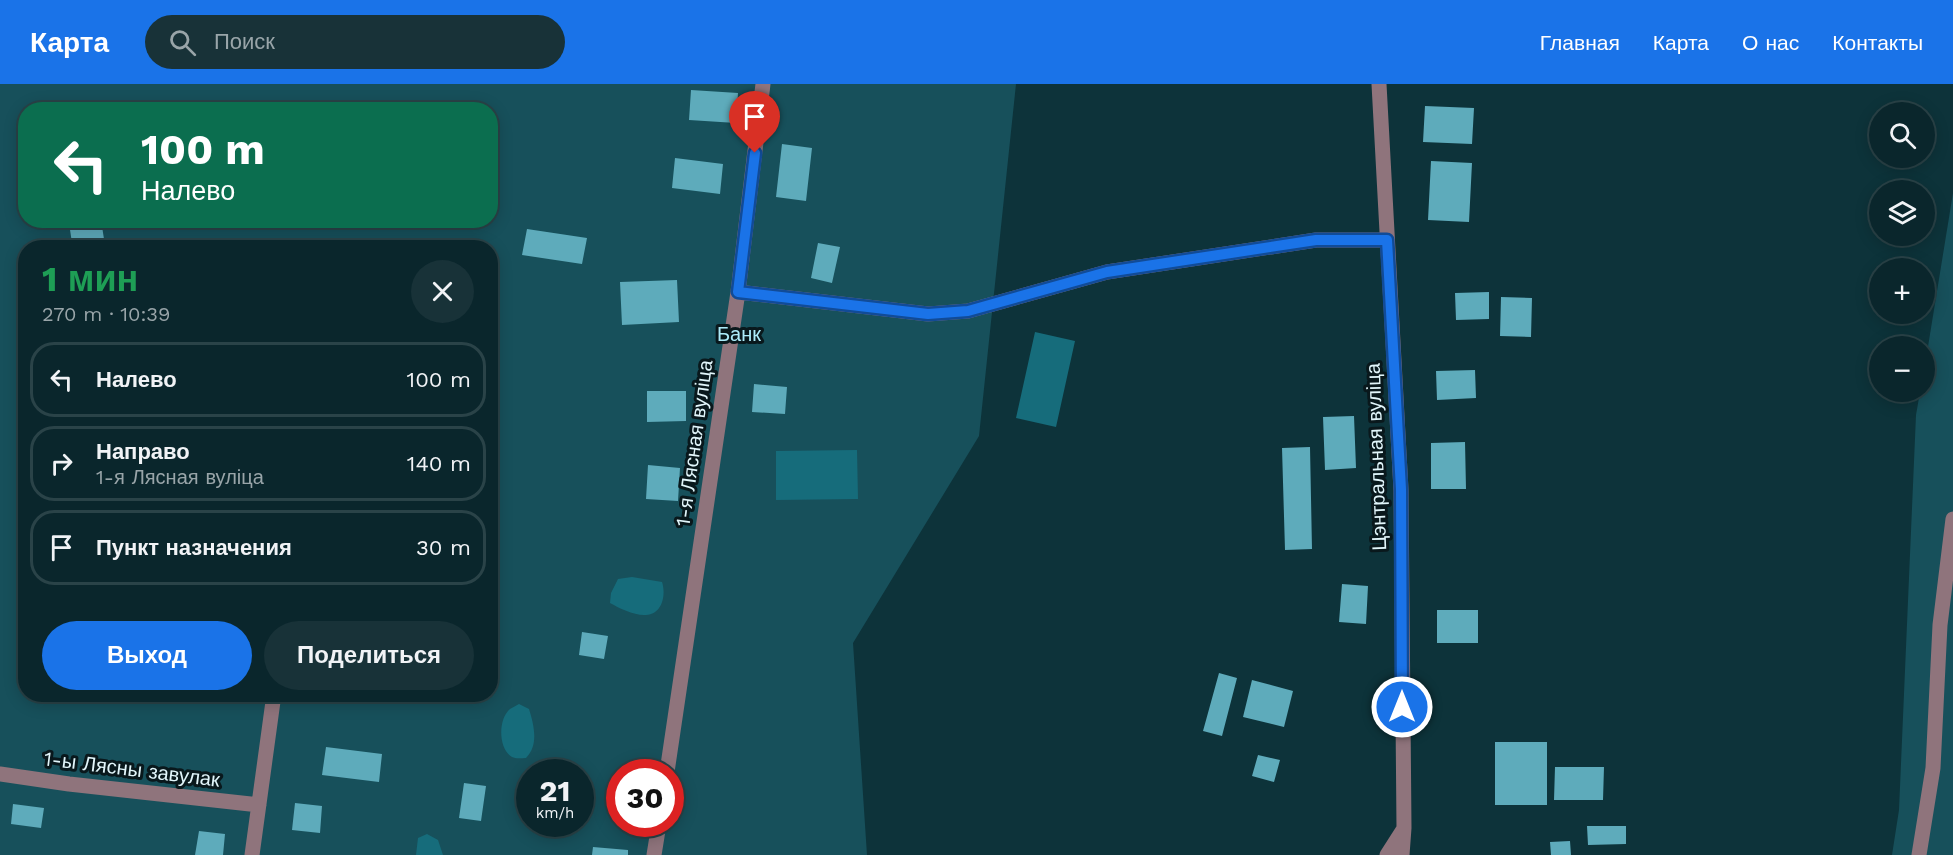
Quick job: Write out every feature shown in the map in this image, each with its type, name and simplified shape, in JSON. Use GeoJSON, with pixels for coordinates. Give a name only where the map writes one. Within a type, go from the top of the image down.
{"type":"FeatureCollection","features":[{"type":"Feature","properties":{"kind":"street","name":"1-я Лясная вуліца"},"geometry":{"type":"LineString","coordinates":[[669,759],[738,292],[764,84]]}},
{"type":"Feature","properties":{"kind":"street","name":"Цэнтральная вуліца"},"geometry":{"type":"LineString","coordinates":[[1378,84],[1401,489],[1404,828],[1402,855]]}},
{"type":"Feature","properties":{"kind":"street"},"geometry":{"type":"LineString","coordinates":[[738,292],[928,314],[968,311],[1107,272],[1316,240],[1387,240]]}},
{"type":"Feature","properties":{"kind":"street"},"geometry":{"type":"LineString","coordinates":[[1919,855],[1933,768],[1940,625],[1953,519]]}},
{"type":"Feature","properties":{"kind":"street"},"geometry":{"type":"LineString","coordinates":[[252,855],[273,702]]}},
{"type":"Feature","properties":{"kind":"street","name":"1-ы Лясны завулак"},"geometry":{"type":"LineString","coordinates":[[0,774],[259,805]]}},
{"type":"Feature","properties":{"kind":"street"},"geometry":{"type":"LineString","coordinates":[[1387,855],[1404,828]]}},
{"type":"Feature","properties":{"kind":"street"},"geometry":{"type":"LineString","coordinates":[[654,855],[657,837]]}},
{"type":"Feature","properties":{"kind":"green space","name":"Банк"},"geometry":{"type":"Polygon","coordinates":[[[0,84],[1016,84],[979,436],[853,643],[867,855],[0,855],[0,84]]]}},
{"type":"Feature","properties":{"kind":"green space"},"geometry":{"type":"Polygon","coordinates":[[[1953,193],[1953,855],[1892,855],[1899,810],[1916,415],[1918,402],[1935,402],[1935,336],[1930,336],[1932,324],[1935,324],[1935,304],[1953,193]]]}},
{"type":"Feature","properties":{"kind":"shaded area"},"geometry":{"type":"Polygon","coordinates":[[[1035,332],[1075,341],[1056,427],[1016,418],[1035,332]]]}},
{"type":"Feature","properties":{"kind":"shaded area"},"geometry":{"type":"Polygon","coordinates":[[[857,450],[858,499],[776,500],[776,451],[857,450]]]}},
{"type":"Feature","properties":{"kind":"shaded area"},"geometry":{"type":"Polygon","coordinates":[[[632,577],[662,582],[664,592],[662,603],[652,614],[637,614],[610,603],[611,593],[618,579],[632,577]]]}},
{"type":"Feature","properties":{"kind":"shaded area"},"geometry":{"type":"Polygon","coordinates":[[[519,704],[529,709],[534,728],[533,747],[526,758],[512,757],[507,753],[501,734],[506,714],[519,704]]]}},
{"type":"Feature","properties":{"kind":"shaded area"},"geometry":{"type":"Polygon","coordinates":[[[427,834],[438,840],[443,855],[416,855],[418,838],[427,834]]]}},
{"type":"Feature","properties":{"kind":"building"},"geometry":{"type":"Polygon","coordinates":[[[691,90],[738,93],[736,123],[689,120],[691,90]]]}},
{"type":"Feature","properties":{"kind":"building"},"geometry":{"type":"Polygon","coordinates":[[[1425,106],[1474,108],[1472,144],[1423,142],[1425,106]]]}},
{"type":"Feature","properties":{"kind":"building"},"geometry":{"type":"Polygon","coordinates":[[[782,144],[812,148],[806,201],[776,197],[782,144]]]}},
{"type":"Feature","properties":{"kind":"building"},"geometry":{"type":"Polygon","coordinates":[[[675,158],[723,164],[720,194],[672,188],[675,158]]]}},
{"type":"Feature","properties":{"kind":"building"},"geometry":{"type":"Polygon","coordinates":[[[1431,161],[1472,163],[1469,222],[1428,220],[1431,161]]]}},
{"type":"Feature","properties":{"kind":"building"},"geometry":{"type":"Polygon","coordinates":[[[70,228],[102,228],[104,239],[72,240],[70,228]]]}},
{"type":"Feature","properties":{"kind":"building"},"geometry":{"type":"Polygon","coordinates":[[[527,229],[587,238],[582,264],[522,255],[527,229]]]}},
{"type":"Feature","properties":{"kind":"building"},"geometry":{"type":"Polygon","coordinates":[[[818,243],[840,247],[832,283],[811,278],[818,243]]]}},
{"type":"Feature","properties":{"kind":"building"},"geometry":{"type":"Polygon","coordinates":[[[677,280],[679,322],[622,325],[620,282],[677,280]]]}},
{"type":"Feature","properties":{"kind":"building"},"geometry":{"type":"Polygon","coordinates":[[[1489,292],[1489,319],[1456,320],[1455,293],[1489,292]]]}},
{"type":"Feature","properties":{"kind":"building"},"geometry":{"type":"Polygon","coordinates":[[[1501,297],[1532,298],[1531,337],[1500,336],[1501,297]]]}},
{"type":"Feature","properties":{"kind":"building"},"geometry":{"type":"Polygon","coordinates":[[[1475,370],[1476,398],[1437,400],[1436,371],[1475,370]]]}},
{"type":"Feature","properties":{"kind":"building"},"geometry":{"type":"Polygon","coordinates":[[[754,384],[787,387],[785,414],[752,412],[754,384]]]}},
{"type":"Feature","properties":{"kind":"building"},"geometry":{"type":"Polygon","coordinates":[[[647,391],[686,391],[686,421],[647,422],[647,391]]]}},
{"type":"Feature","properties":{"kind":"building"},"geometry":{"type":"Polygon","coordinates":[[[1354,416],[1356,468],[1325,470],[1323,417],[1354,416]]]}},
{"type":"Feature","properties":{"kind":"building"},"geometry":{"type":"Polygon","coordinates":[[[1465,442],[1466,489],[1431,489],[1431,443],[1465,442]]]}},
{"type":"Feature","properties":{"kind":"building"},"geometry":{"type":"Polygon","coordinates":[[[1310,447],[1312,549],[1285,550],[1282,448],[1310,447]]]}},
{"type":"Feature","properties":{"kind":"building"},"geometry":{"type":"Polygon","coordinates":[[[648,465],[680,468],[678,501],[646,499],[648,465]]]}},
{"type":"Feature","properties":{"kind":"building"},"geometry":{"type":"Polygon","coordinates":[[[1342,584],[1368,586],[1366,624],[1339,622],[1342,584]]]}},
{"type":"Feature","properties":{"kind":"building"},"geometry":{"type":"Polygon","coordinates":[[[1437,610],[1478,610],[1478,643],[1437,643],[1437,610]]]}},
{"type":"Feature","properties":{"kind":"building"},"geometry":{"type":"Polygon","coordinates":[[[582,632],[608,636],[604,659],[579,655],[582,632]]]}},
{"type":"Feature","properties":{"kind":"building"},"geometry":{"type":"Polygon","coordinates":[[[1219,673],[1237,678],[1222,736],[1203,731],[1219,673]]]}},
{"type":"Feature","properties":{"kind":"building"},"geometry":{"type":"Polygon","coordinates":[[[1252,680],[1293,691],[1284,727],[1243,717],[1252,680]]]}},
{"type":"Feature","properties":{"kind":"building"},"geometry":{"type":"Polygon","coordinates":[[[1495,742],[1547,742],[1547,805],[1495,805],[1495,742]]]}},
{"type":"Feature","properties":{"kind":"building"},"geometry":{"type":"Polygon","coordinates":[[[326,747],[382,754],[379,782],[322,775],[326,747]]]}},
{"type":"Feature","properties":{"kind":"building"},"geometry":{"type":"Polygon","coordinates":[[[1258,755],[1280,760],[1274,782],[1252,776],[1258,755]]]}},
{"type":"Feature","properties":{"kind":"building"},"geometry":{"type":"Polygon","coordinates":[[[1555,767],[1604,767],[1603,800],[1554,800],[1555,767]]]}},
{"type":"Feature","properties":{"kind":"building"},"geometry":{"type":"Polygon","coordinates":[[[464,783],[486,786],[481,821],[459,818],[464,783]]]}},
{"type":"Feature","properties":{"kind":"building"},"geometry":{"type":"Polygon","coordinates":[[[295,803],[322,806],[320,833],[292,830],[295,803]]]}},
{"type":"Feature","properties":{"kind":"building"},"geometry":{"type":"Polygon","coordinates":[[[13,804],[44,808],[41,828],[11,824],[13,804]]]}},
{"type":"Feature","properties":{"kind":"building"},"geometry":{"type":"Polygon","coordinates":[[[1587,826],[1626,826],[1626,844],[1588,845],[1587,826]]]}},
{"type":"Feature","properties":{"kind":"building"},"geometry":{"type":"Polygon","coordinates":[[[199,831],[225,834],[223,855],[195,855],[199,831]]]}},
{"type":"Feature","properties":{"kind":"building"},"geometry":{"type":"Polygon","coordinates":[[[1570,841],[1571,855],[1551,855],[1550,842],[1570,841]]]}},
{"type":"Feature","properties":{"kind":"building"},"geometry":{"type":"Polygon","coordinates":[[[593,847],[628,850],[628,855],[592,855],[593,847]]]}},
{"type":"Feature","properties":{"kind":"route"},"geometry":{"type":"LineString","coordinates":[[755,153],[738,292],[928,314],[968,311],[1107,272],[1316,240],[1387,240],[1401,489],[1402,707]]}}]}
